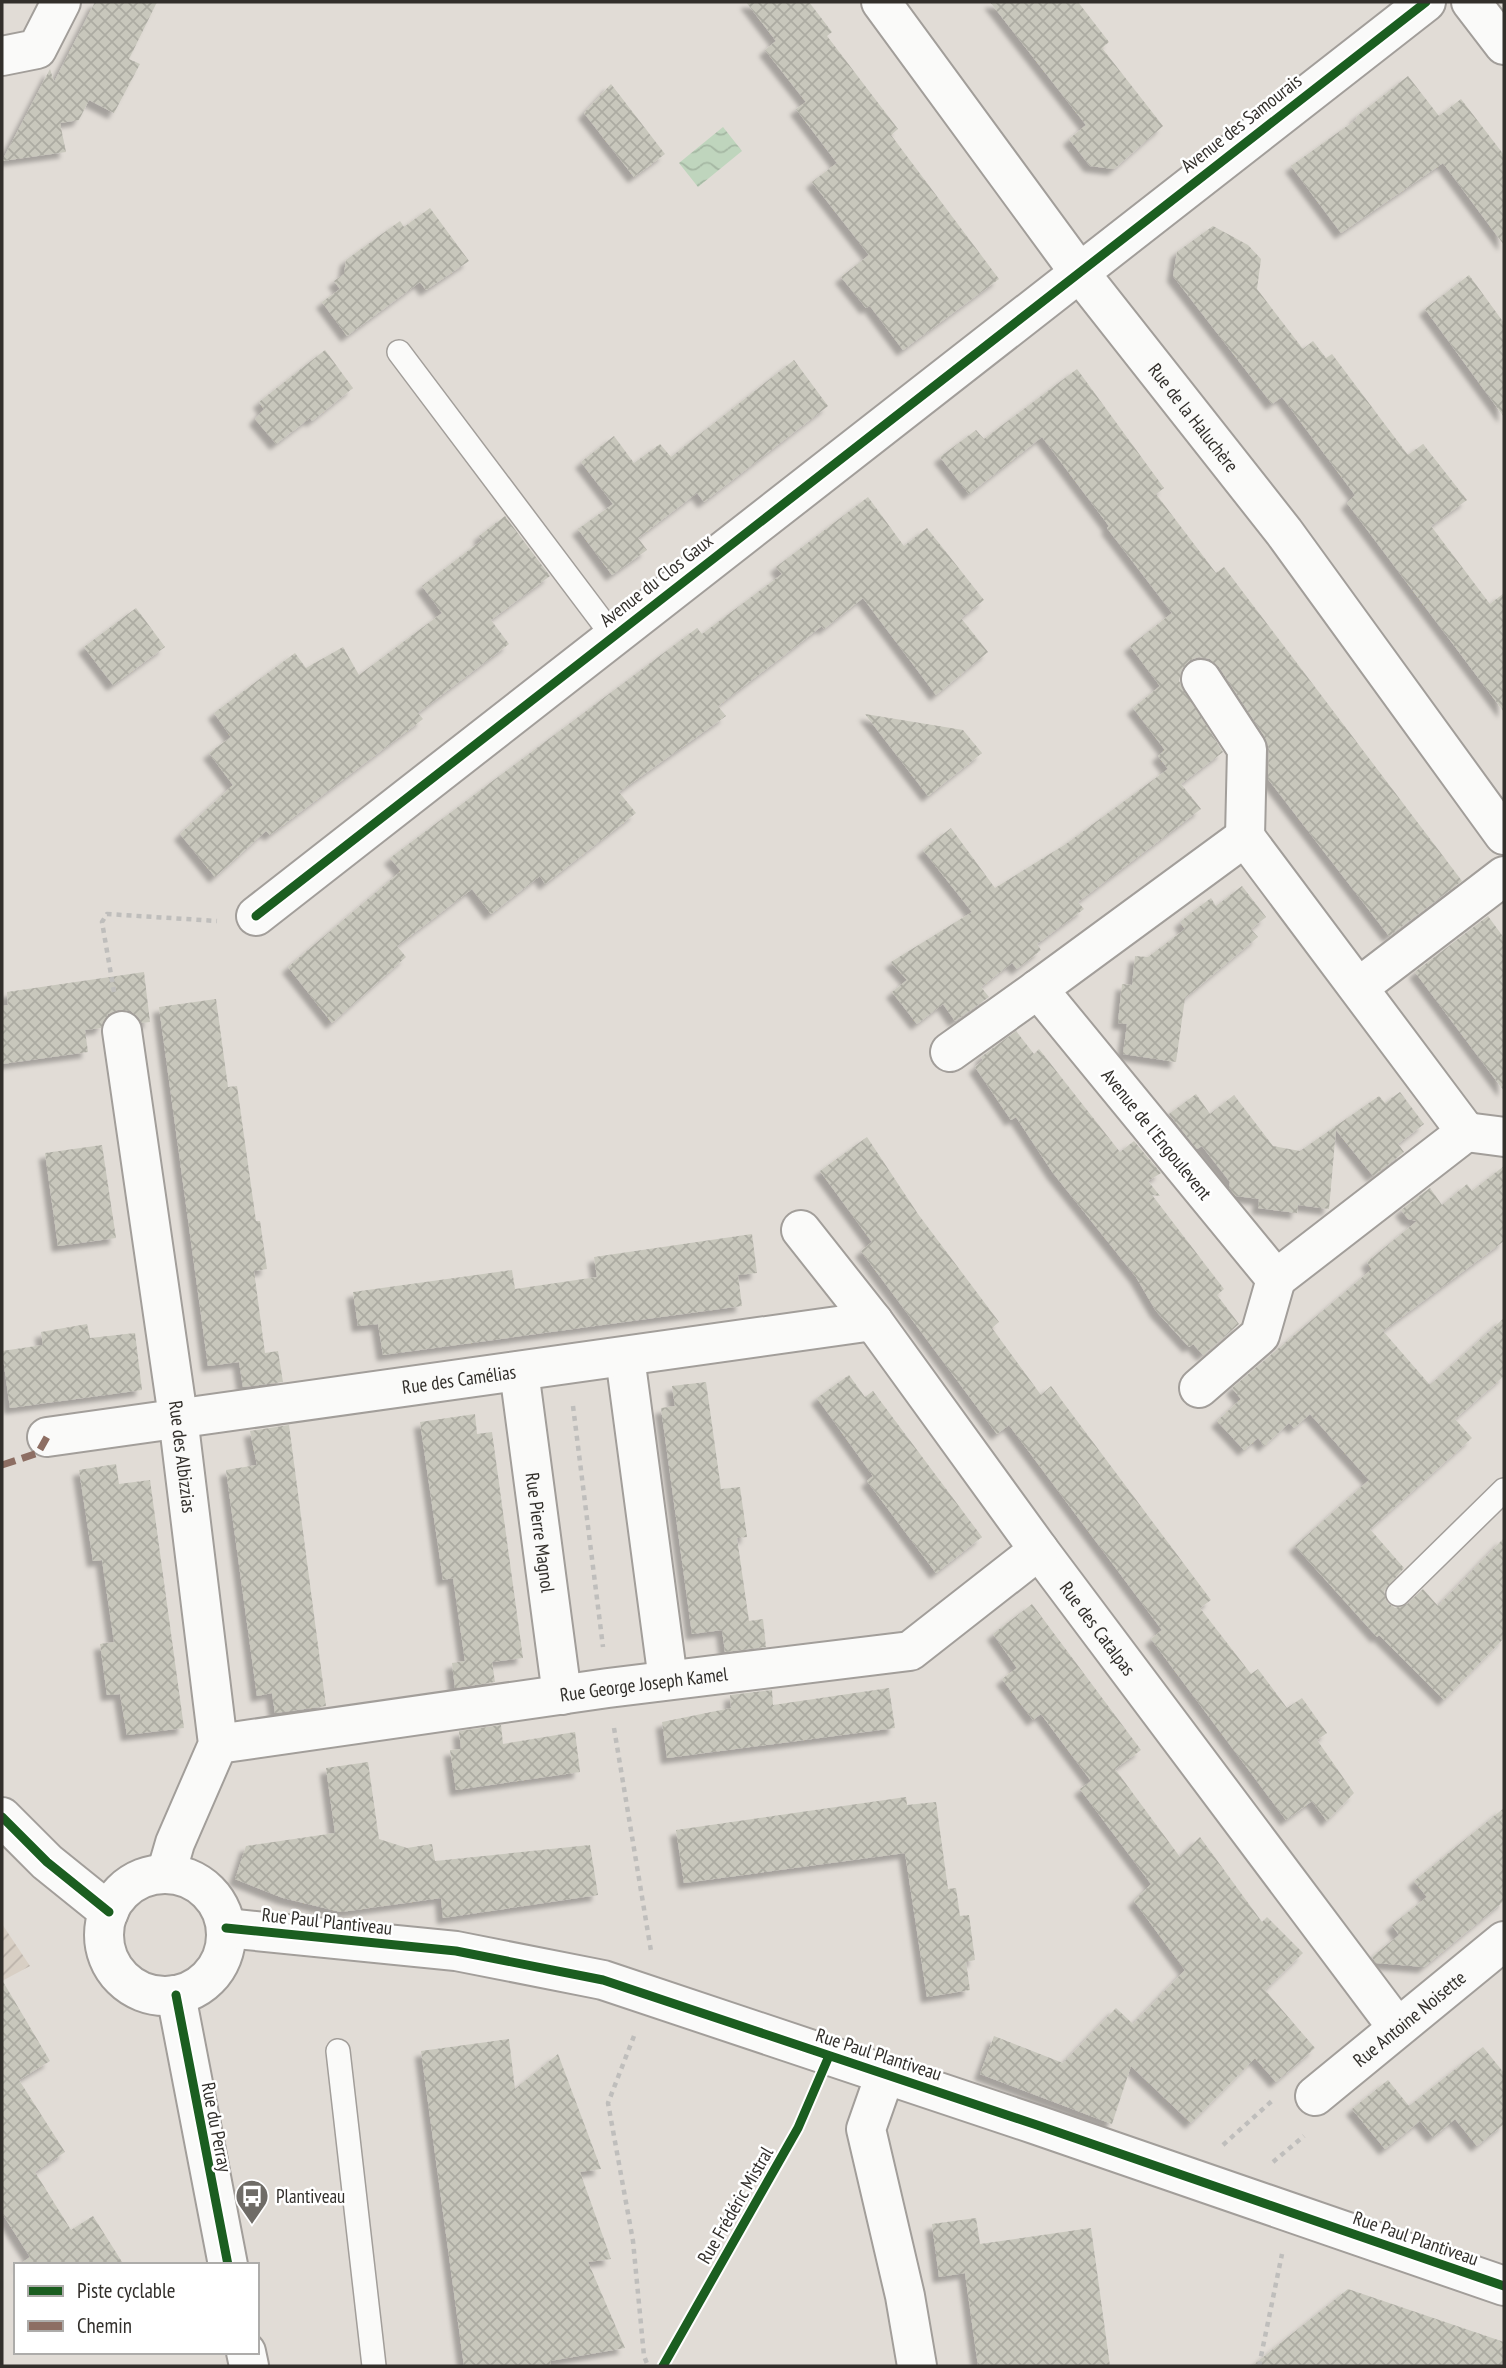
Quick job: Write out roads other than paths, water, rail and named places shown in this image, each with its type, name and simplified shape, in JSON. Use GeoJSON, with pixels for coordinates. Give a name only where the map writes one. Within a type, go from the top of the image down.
{"type":"FeatureCollection","features":[{"type":"Feature","properties":{"kind":"street"},"geometry":{"type":"LineString","coordinates":[[2,56],[37,49],[61,2]]}},
{"type":"Feature","properties":{"kind":"street","name":"Rue de la Haluchère"},"geometry":{"type":"LineString","coordinates":[[881,2],[1079,272],[1284,532],[1504,835]]}},
{"type":"Feature","properties":{"kind":"street","name":"Avenue des Samourais"},"geometry":{"type":"LineString","coordinates":[[1079,272],[1426,2]]}},
{"type":"Feature","properties":{"kind":"street"},"geometry":{"type":"LineString","coordinates":[[1471,2],[1504,46]]}},
{"type":"Feature","properties":{"kind":"street","name":"Avenue du Clos Gaux"},"geometry":{"type":"LineString","coordinates":[[256,916],[1079,272]]}},
{"type":"Feature","properties":{"kind":"street"},"geometry":{"type":"LineString","coordinates":[[1200,679],[1247,749],[1245,837],[1466,1132]]}},
{"type":"Feature","properties":{"kind":"street"},"geometry":{"type":"LineString","coordinates":[[950,1052],[1245,837]]}},
{"type":"Feature","properties":{"kind":"street"},"geometry":{"type":"LineString","coordinates":[[1359,987],[1504,876]]}},
{"type":"Feature","properties":{"kind":"street","name":"Avenue de l'Engoulevent"},"geometry":{"type":"LineString","coordinates":[[1038,989],[1276,1279]]}},
{"type":"Feature","properties":{"kind":"street","name":"Rue des Albizzias"},"geometry":{"type":"LineString","coordinates":[[122,1031],[178,1417],[218,1744]]}},
{"type":"Feature","properties":{"kind":"street"},"geometry":{"type":"LineString","coordinates":[[1199,1388],[1259,1335],[1276,1279],[1466,1132],[1504,1137]]}},
{"type":"Feature","properties":{"kind":"street","name":"Rue des Catalpas"},"geometry":{"type":"LineString","coordinates":[[801,1230],[873,1321],[1039,1550],[1397,2027]]}},
{"type":"Feature","properties":{"kind":"street","name":"Rue des Camélias"},"geometry":{"type":"LineString","coordinates":[[47,1437],[873,1321]]}},
{"type":"Feature","properties":{"kind":"street"},"geometry":{"type":"LineString","coordinates":[[625,1357],[668,1680]]}},
{"type":"Feature","properties":{"kind":"street","name":"Rue Pierre Magnol"},"geometry":{"type":"LineString","coordinates":[[519,1371],[562,1695]]}},
{"type":"Feature","properties":{"kind":"street","name":"Rue George Joseph Kamel"},"geometry":{"type":"LineString","coordinates":[[218,1744],[668,1680],[910,1651],[1039,1550]]}},
{"type":"Feature","properties":{"kind":"street"},"geometry":{"type":"LineString","coordinates":[[166,1874],[175,1843],[218,1744]]}},
{"type":"Feature","properties":{"kind":"street"},"geometry":{"type":"LineString","coordinates":[[7,1832],[109,1912]]}},
{"type":"Feature","properties":{"kind":"street"},"geometry":{"type":"LineString","coordinates":[[166,1874],[182,1876],[206,1889],[220,1908],[226,1928],[224,1952],[214,1972],[201,1984],[176,1995],[142,1991],[118,1973],[105,1944],[104,1931],[109,1912],[120,1894],[146,1877],[166,1874]]}},
{"type":"Feature","properties":{"kind":"street","name":"Rue Paul Plantiveau"},"geometry":{"type":"LineString","coordinates":[[226,1928],[456,1951],[603,1980],[1504,2286]]}},
{"type":"Feature","properties":{"kind":"street","name":"Rue Antoine Noisette"},"geometry":{"type":"LineString","coordinates":[[1303,2106],[1504,1941]]}},
{"type":"Feature","properties":{"kind":"street","name":"Rue du Perray"},"geometry":{"type":"LineString","coordinates":[[176,1995],[228,2263]]}},
{"type":"Feature","properties":{"kind":"street"},"geometry":{"type":"LineString","coordinates":[[885,2075],[866,2129],[905,2296],[917,2366]]}},
{"type":"Feature","properties":{"kind":"lane"},"geometry":{"type":"LineString","coordinates":[[399,352],[613,636]]}},
{"type":"Feature","properties":{"kind":"lane"},"geometry":{"type":"LineString","coordinates":[[1398,1594],[1504,1490]]}},
{"type":"Feature","properties":{"kind":"lane"},"geometry":{"type":"LineString","coordinates":[[338,2051],[374,2366]]}},
{"type":"Feature","properties":{"kind":"water"},"geometry":{"type":"Polygon","coordinates":[[[723,127],[742,151],[698,187],[679,163],[723,127]]]}},
{"type":"Feature","properties":{"kind":"place","name":"Plantiveau"},"geometry":{"type":"Point","coordinates":[252,2226]}}]}
